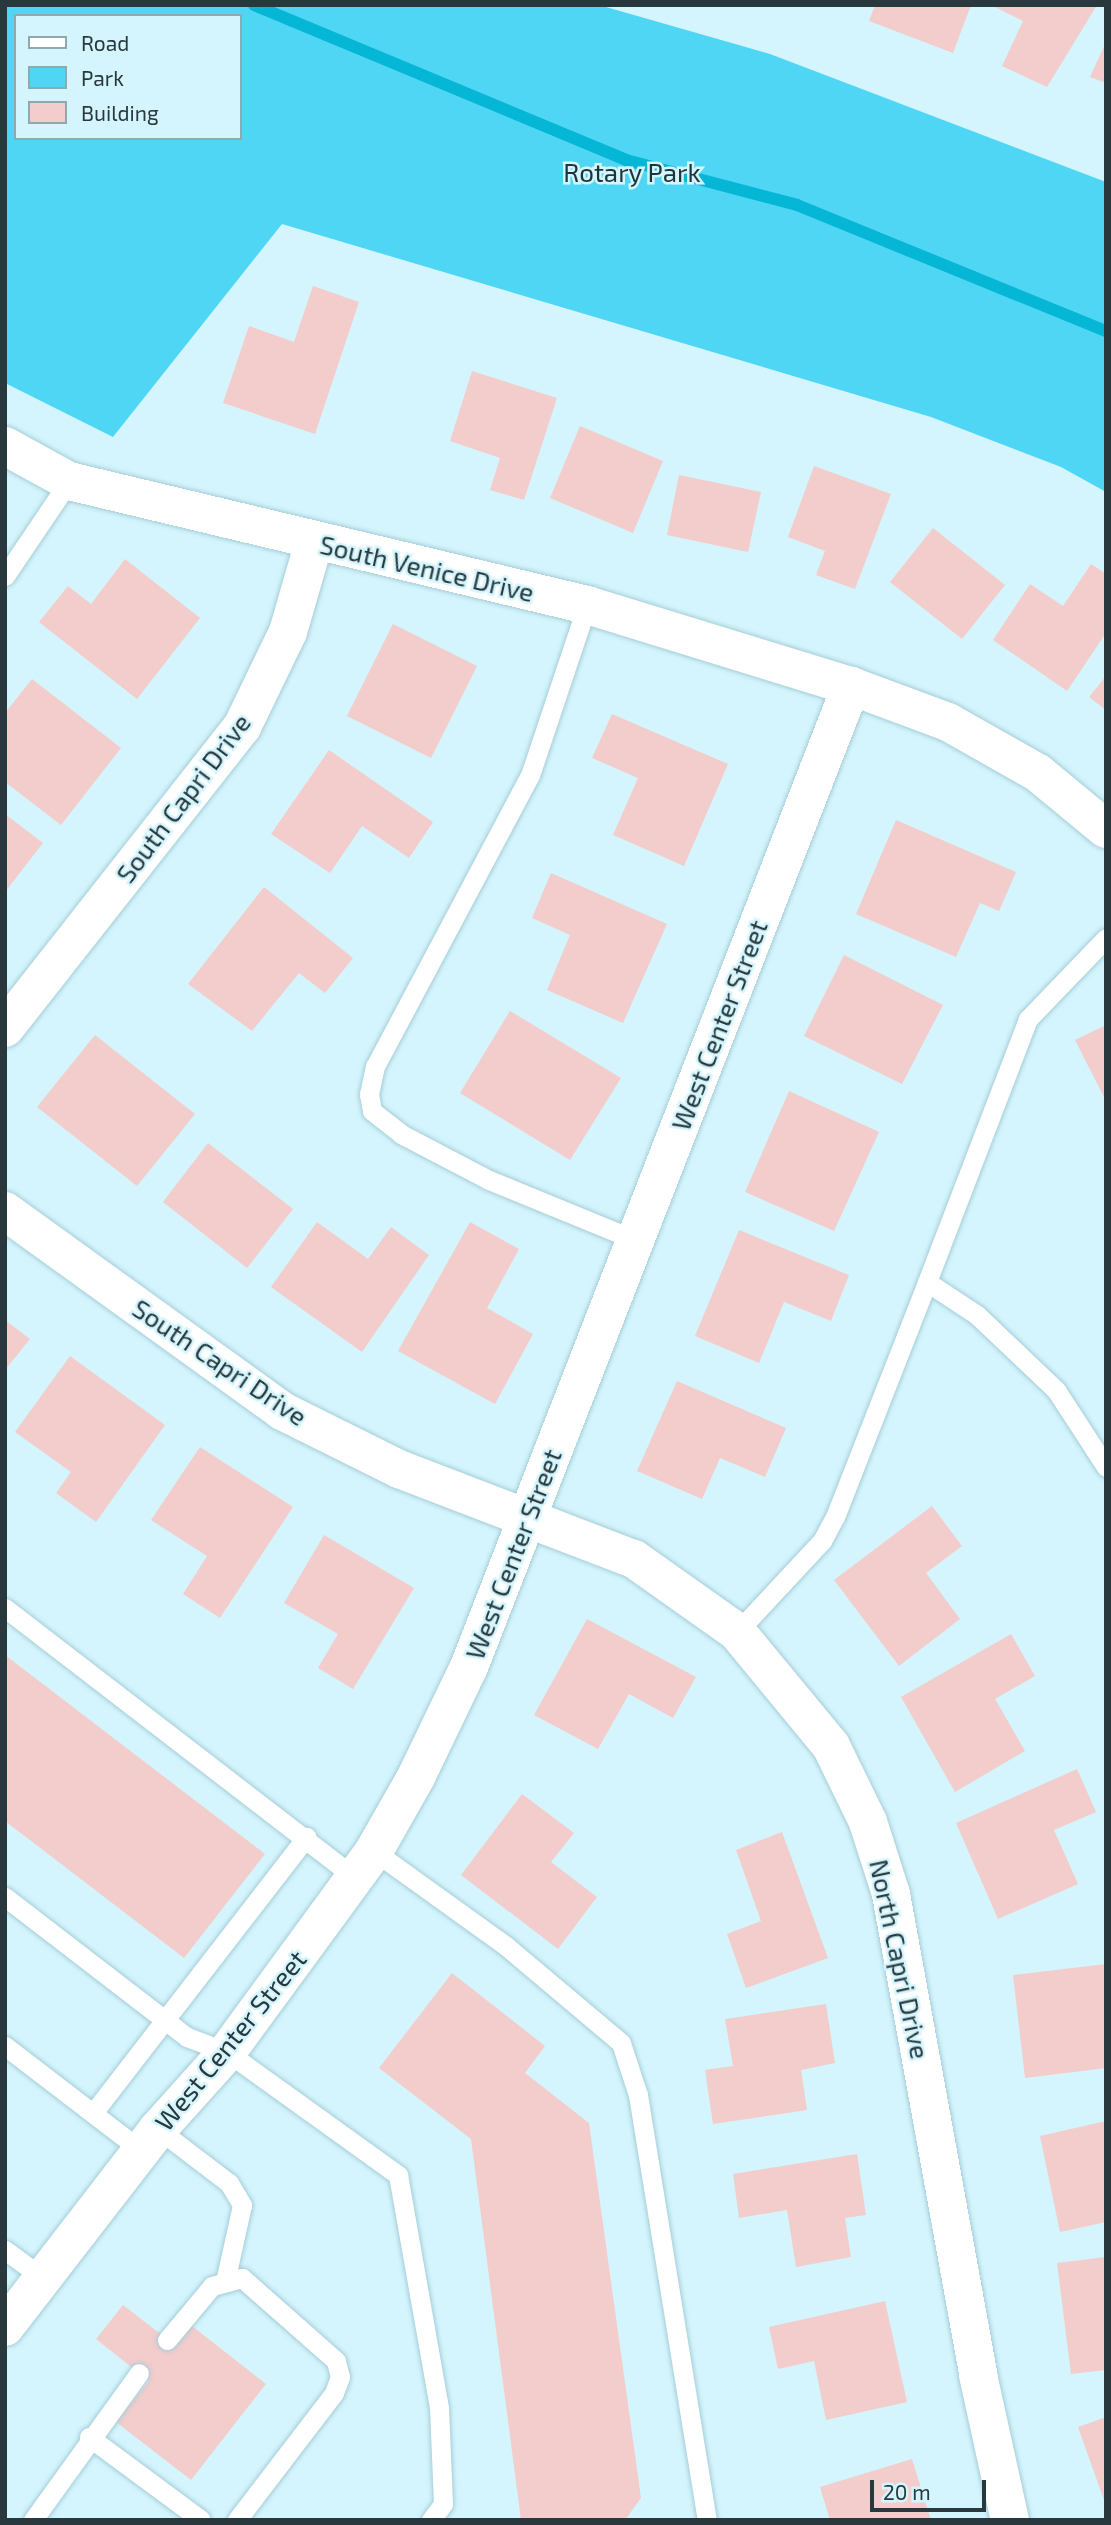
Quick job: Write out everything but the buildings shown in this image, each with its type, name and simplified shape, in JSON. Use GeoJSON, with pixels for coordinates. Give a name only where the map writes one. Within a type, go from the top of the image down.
{"type":"FeatureCollection","features":[{"type":"Feature","properties":{"kind":"street","name":"South Venice Drive"},"geometry":{"type":"LineString","coordinates":[[5,446],[69,481],[314,542],[586,605],[851,686],[959,728],[1038,773],[1106,829]]}},
{"type":"Feature","properties":{"kind":"street","name":"South Capri Drive"},"geometry":{"type":"LineString","coordinates":[[5,1028],[242,727],[288,632],[314,542]]}},
{"type":"Feature","properties":{"kind":"street","name":"West Center Street"},"geometry":{"type":"LineString","coordinates":[[5,2327],[150,2140],[227,2052],[364,1865],[469,1667],[851,686]]}},
{"type":"Feature","properties":{"kind":"street","name":"South Capri Drive"},"geometry":{"type":"LineString","coordinates":[[5,1211],[282,1411],[398,1469],[526,1521]]}},
{"type":"Feature","properties":{"kind":"street","name":"North Capri Drive"},"geometry":{"type":"LineString","coordinates":[[526,1521],[634,1559],[737,1632],[831,1746],[868,1822],[891,1894],[978,2375],[1010,2520]]}},
{"type":"Feature","properties":{"kind":"lane"},"geometry":{"type":"LineString","coordinates":[[5,576],[69,481]]}},
{"type":"Feature","properties":{"kind":"lane"},"geometry":{"type":"LineString","coordinates":[[586,605],[530,775],[375,1066],[369,1094],[372,1111],[401,1134],[501,1186],[635,1240]]}},
{"type":"Feature","properties":{"kind":"lane"},"geometry":{"type":"LineString","coordinates":[[737,1632],[829,1529],[1028,1019],[1106,937]]}},
{"type":"Feature","properties":{"kind":"lane"},"geometry":{"type":"LineString","coordinates":[[927,1282],[977,1315],[1056,1390],[1106,1466]]}},
{"type":"Feature","properties":{"kind":"lane"},"geometry":{"type":"LineString","coordinates":[[5,1608],[306,1837],[364,1865],[506,1946],[621,2043],[638,2095],[707,2520]]}},
{"type":"Feature","properties":{"kind":"lane"},"geometry":{"type":"LineString","coordinates":[[93,2113],[306,1837]]}},
{"type":"Feature","properties":{"kind":"lane"},"geometry":{"type":"LineString","coordinates":[[5,1897],[187,2037],[227,2052],[398,2175],[439,2408],[443,2504],[431,2520]]}},
{"type":"Feature","properties":{"kind":"lane"},"geometry":{"type":"LineString","coordinates":[[5,2046],[93,2113],[229,2183],[242,2205],[226,2277],[167,2340]]}},
{"type":"Feature","properties":{"kind":"lane"},"geometry":{"type":"LineString","coordinates":[[5,2250],[43,2278]]}},
{"type":"Feature","properties":{"kind":"lane"},"geometry":{"type":"LineString","coordinates":[[226,2277],[252,2287],[336,2361],[340,2377],[237,2520]]}},
{"type":"Feature","properties":{"kind":"lane"},"geometry":{"type":"LineString","coordinates":[[33,2520],[89,2437],[139,2373]]}},
{"type":"Feature","properties":{"kind":"lane"},"geometry":{"type":"LineString","coordinates":[[89,2437],[201,2520]]}},
{"type":"Feature","properties":{"kind":"green space","name":"Rotary Park"},"geometry":{"type":"Polygon","coordinates":[[[5,5],[599,5],[770,54],[1106,182],[1106,492],[1061,467],[931,417],[282,224],[113,437],[5,383],[5,5]]]}},
{"type":"Feature","properties":{"kind":"waterway"},"geometry":{"type":"LineString","coordinates":[[254,5],[626,160],[797,205],[1106,331]]}}]}
